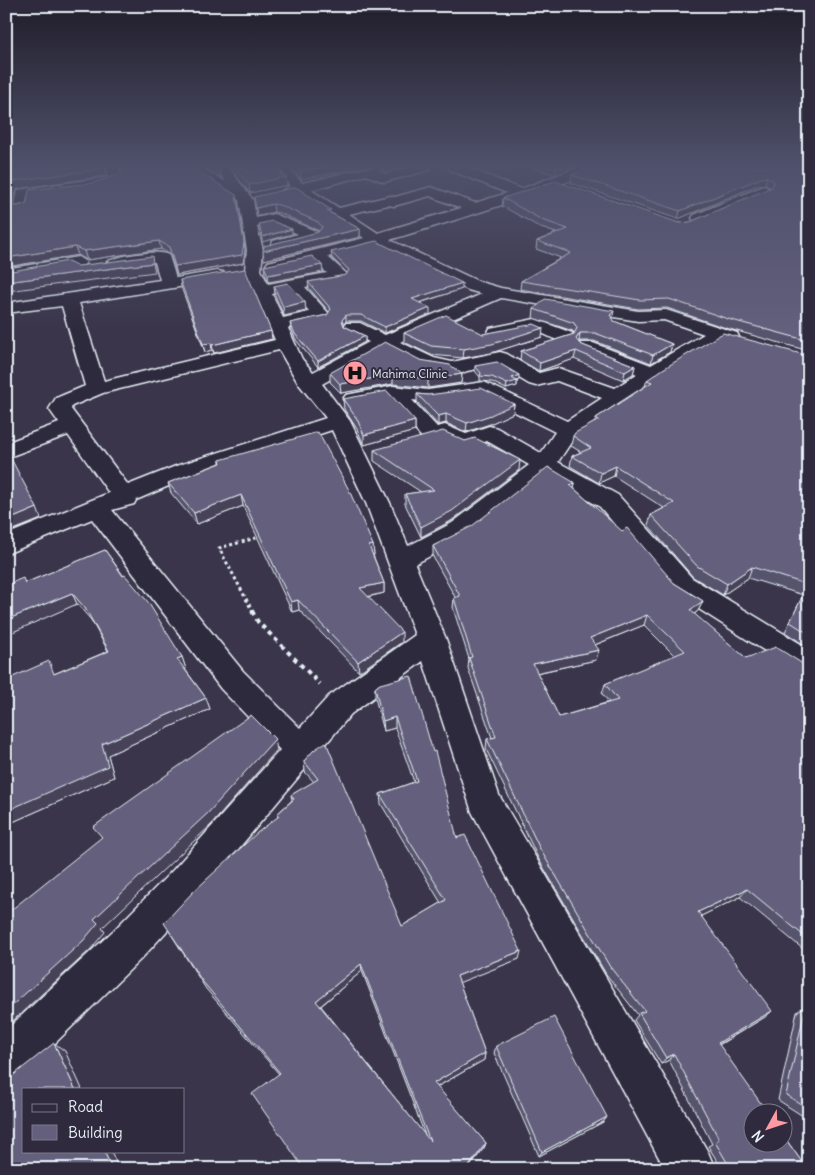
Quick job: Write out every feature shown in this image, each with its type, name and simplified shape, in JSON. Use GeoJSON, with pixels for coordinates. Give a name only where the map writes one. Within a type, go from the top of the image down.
{"type":"FeatureCollection","features":[{"type":"Feature","properties":{"kind":"street"},"geometry":{"type":"LineString","coordinates":[[125,498],[60,409],[60,405],[63,402],[96,389],[281,334],[321,315],[238,222]]}},
{"type":"Feature","properties":{"kind":"street"},"geometry":{"type":"LineString","coordinates":[[246,222],[253,239],[281,334],[294,364],[366,453],[400,561],[431,639],[484,802],[692,1169]]}},
{"type":"Feature","properties":{"kind":"street"},"geometry":{"type":"LineString","coordinates":[[86,271],[169,284],[253,239],[270,222]]}},
{"type":"Feature","properties":{"kind":"street"},"geometry":{"type":"LineString","coordinates":[[283,222],[313,235],[337,250]]}},
{"type":"Feature","properties":{"kind":"street"},"geometry":{"type":"LineString","coordinates":[[350,222],[376,239],[474,286],[642,325]]}},
{"type":"Feature","properties":{"kind":"street"},"geometry":{"type":"LineString","coordinates":[[316,255],[430,222]]}},
{"type":"Feature","properties":{"kind":"street"},"geometry":{"type":"LineString","coordinates":[[682,225],[689,222]]}},
{"type":"Feature","properties":{"kind":"street"},"geometry":{"type":"LineString","coordinates":[[253,239],[313,235]]}},
{"type":"Feature","properties":{"kind":"street"},"geometry":{"type":"LineString","coordinates":[[253,239],[316,255],[340,275],[295,286]]}},
{"type":"Feature","properties":{"kind":"street"},"geometry":{"type":"LineString","coordinates":[[6,274],[86,271],[161,256],[169,284]]}},
{"type":"Feature","properties":{"kind":"street"},"geometry":{"type":"LineString","coordinates":[[86,271],[69,300],[96,389]]}},
{"type":"Feature","properties":{"kind":"street"},"geometry":{"type":"LineString","coordinates":[[324,403],[384,342],[499,293]]}},
{"type":"Feature","properties":{"kind":"street"},"geometry":{"type":"LineString","coordinates":[[6,308],[69,300]]}},
{"type":"Feature","properties":{"kind":"street"},"geometry":{"type":"LineString","coordinates":[[447,315],[464,325]]}},
{"type":"Feature","properties":{"kind":"street"},"geometry":{"type":"LineString","coordinates":[[652,373],[586,347],[612,327],[642,325],[666,315],[718,334],[746,341]]}},
{"type":"Feature","properties":{"kind":"street"},"geometry":{"type":"LineString","coordinates":[[482,335],[535,324],[565,337],[537,346]]}},
{"type":"Feature","properties":{"kind":"street"},"geometry":{"type":"LineString","coordinates":[[353,328],[428,363],[456,367],[510,355],[536,380],[558,374],[619,397]]}},
{"type":"Feature","properties":{"kind":"street"},"geometry":{"type":"LineString","coordinates":[[400,561],[461,529],[544,465],[568,430],[619,397],[652,373],[681,348],[718,334]]}},
{"type":"Feature","properties":{"kind":"street"},"geometry":{"type":"LineString","coordinates":[[456,367],[479,388]]}},
{"type":"Feature","properties":{"kind":"street"},"geometry":{"type":"LineString","coordinates":[[6,545],[125,498],[324,403],[393,392],[428,396],[484,388],[568,430]]}},
{"type":"Feature","properties":{"kind":"street"},"geometry":{"type":"LineString","coordinates":[[393,392],[423,438],[445,432],[465,442],[489,433],[609,501],[682,585],[809,664]]}},
{"type":"Feature","properties":{"kind":"street"},"geometry":{"type":"LineString","coordinates":[[6,451],[72,426]]}},
{"type":"Feature","properties":{"kind":"street"},"geometry":{"type":"LineString","coordinates":[[98,509],[232,680],[301,750]]}},
{"type":"Feature","properties":{"kind":"street"},"geometry":{"type":"LineString","coordinates":[[6,1058],[29,1039],[128,944],[186,883],[340,705],[431,639]]}},
{"type":"Feature","properties":{"kind":"path"},"geometry":{"type":"LineString","coordinates":[[266,535],[219,548],[258,622],[340,705]]}},
{"type":"Feature","properties":{"kind":"building"},"geometry":{"type":"Polygon","coordinates":[[[6,222],[241,222],[244,242],[242,255],[175,266],[169,247],[159,241],[84,251],[75,247],[6,258],[6,222]]]}},
{"type":"Feature","properties":{"kind":"building"},"geometry":{"type":"Polygon","coordinates":[[[274,222],[292,229],[262,237],[259,224],[274,222]]]}},
{"type":"Feature","properties":{"kind":"building"},"geometry":{"type":"Polygon","coordinates":[[[318,222],[347,222],[360,229],[263,251],[264,246],[318,232],[322,227],[318,222]]]}},
{"type":"Feature","properties":{"kind":"building"},"geometry":{"type":"Polygon","coordinates":[[[547,222],[809,222],[809,341],[728,319],[669,299],[640,300],[521,281],[571,253],[537,241],[568,229],[547,222]]]}},
{"type":"Feature","properties":{"kind":"building"},"geometry":{"type":"Polygon","coordinates":[[[376,241],[462,283],[412,299],[430,308],[385,327],[361,315],[346,315],[342,320],[344,326],[365,336],[318,361],[295,334],[290,323],[327,315],[331,309],[308,282],[346,275],[349,270],[331,252],[376,241]]]}},
{"type":"Feature","properties":{"kind":"building"},"geometry":{"type":"Polygon","coordinates":[[[152,256],[153,263],[6,282],[6,272],[68,261],[78,266],[152,256]]]}},
{"type":"Feature","properties":{"kind":"building"},"geometry":{"type":"Polygon","coordinates":[[[312,256],[322,265],[268,275],[264,266],[312,256]]]}},
{"type":"Feature","properties":{"kind":"building"},"geometry":{"type":"Polygon","coordinates":[[[245,269],[271,331],[212,345],[211,343],[203,344],[180,280],[245,269]]]}},
{"type":"Feature","properties":{"kind":"building"},"geometry":{"type":"Polygon","coordinates":[[[288,283],[305,302],[283,307],[274,286],[288,283]]]}},
{"type":"Feature","properties":{"kind":"building"},"geometry":{"type":"Polygon","coordinates":[[[545,299],[614,311],[610,315],[614,321],[672,344],[653,355],[595,333],[580,333],[576,339],[580,344],[635,366],[625,372],[576,351],[540,363],[521,351],[574,334],[577,328],[574,323],[534,309],[545,299]]]}},
{"type":"Feature","properties":{"kind":"building"},"geometry":{"type":"Polygon","coordinates":[[[446,315],[483,334],[534,324],[543,328],[492,344],[464,349],[431,346],[404,333],[446,315]]]}},
{"type":"Feature","properties":{"kind":"building"},"geometry":{"type":"Polygon","coordinates":[[[723,333],[809,356],[809,634],[790,622],[808,585],[752,567],[727,584],[697,566],[651,515],[674,503],[616,466],[601,473],[572,456],[591,448],[573,436],[575,433],[599,420],[596,418],[652,382],[647,380],[663,369],[723,333]]]}},
{"type":"Feature","properties":{"kind":"building"},"geometry":{"type":"Polygon","coordinates":[[[385,342],[420,360],[450,365],[462,374],[428,379],[393,375],[340,384],[330,373],[385,342]]]}},
{"type":"Feature","properties":{"kind":"building"},"geometry":{"type":"Polygon","coordinates":[[[497,362],[519,375],[512,378],[517,381],[507,384],[492,377],[480,376],[481,373],[475,366],[497,362]]]}},
{"type":"Feature","properties":{"kind":"building"},"geometry":{"type":"Polygon","coordinates":[[[481,388],[514,404],[491,415],[467,423],[446,414],[438,416],[417,394],[428,395],[481,388]]]}},
{"type":"Feature","properties":{"kind":"building"},"geometry":{"type":"Polygon","coordinates":[[[387,391],[415,421],[364,435],[357,419],[343,399],[387,391]]]}},
{"type":"Feature","properties":{"kind":"building"},"geometry":{"type":"Polygon","coordinates":[[[443,431],[465,441],[475,438],[520,460],[452,511],[421,527],[405,494],[434,490],[374,450],[443,431]]]}},
{"type":"Feature","properties":{"kind":"building"},"geometry":{"type":"Polygon","coordinates":[[[318,432],[349,490],[373,545],[369,546],[384,583],[360,588],[402,632],[358,662],[298,600],[291,602],[241,495],[194,513],[168,483],[221,463],[220,460],[318,432]]]}},
{"type":"Feature","properties":{"kind":"building"},"geometry":{"type":"Polygon","coordinates":[[[6,451],[37,508],[6,521],[6,451]]]}},
{"type":"Feature","properties":{"kind":"building"},"geometry":{"type":"Polygon","coordinates":[[[548,467],[575,483],[570,485],[622,531],[627,528],[674,583],[703,601],[690,610],[746,658],[776,647],[803,664],[809,665],[809,940],[747,889],[698,912],[772,1011],[718,1043],[760,1102],[742,1102],[742,1152],[792,1152],[792,1148],[807,1169],[731,1169],[715,1142],[719,1139],[674,1054],[666,1058],[639,1013],[645,1011],[610,967],[540,849],[487,739],[496,737],[469,658],[472,657],[454,598],[460,596],[433,546],[472,526],[548,467]],[[647,615],[590,638],[599,650],[533,664],[559,717],[618,700],[605,684],[685,651],[647,615]]]}},
{"type":"Feature","properties":{"kind":"building"},"geometry":{"type":"Polygon","coordinates":[[[105,550],[123,576],[125,575],[148,602],[182,657],[177,659],[206,698],[102,744],[108,766],[6,811],[6,689],[10,687],[6,680],[49,661],[54,674],[109,651],[85,608],[72,593],[6,620],[6,585],[23,578],[25,583],[105,550]]]}},
{"type":"Feature","properties":{"kind":"building"},"geometry":{"type":"Polygon","coordinates":[[[411,676],[433,752],[435,751],[457,838],[465,835],[521,951],[457,976],[485,1053],[434,1083],[486,1143],[467,1169],[304,1169],[252,1094],[280,1073],[202,981],[164,923],[192,893],[258,832],[279,816],[277,814],[294,799],[291,795],[318,779],[304,761],[314,750],[326,742],[402,926],[446,900],[380,794],[417,781],[395,717],[383,721],[375,688],[380,684],[411,676]],[[361,964],[316,1001],[430,1141],[361,964]]]}},
{"type":"Feature","properties":{"kind":"building"},"geometry":{"type":"Polygon","coordinates":[[[251,715],[275,739],[208,813],[94,919],[98,923],[83,941],[6,1011],[6,914],[102,837],[93,827],[251,715]]]}},
{"type":"Feature","properties":{"kind":"building"},"geometry":{"type":"Polygon","coordinates":[[[806,1005],[809,1007],[809,1109],[786,1095],[806,1005]]]}},
{"type":"Feature","properties":{"kind":"building"},"geometry":{"type":"Polygon","coordinates":[[[554,1017],[607,1117],[542,1152],[496,1046],[554,1017]]]}},
{"type":"Feature","properties":{"kind":"building"},"geometry":{"type":"Polygon","coordinates":[[[54,1043],[75,1088],[22,1088],[22,1152],[104,1152],[112,1169],[6,1169],[6,1081],[54,1043]]]}},
{"type":"Feature","properties":{"kind":"place","name":"Mahima Clinic"},"geometry":{"type":"Point","coordinates":[355,373]}}]}
